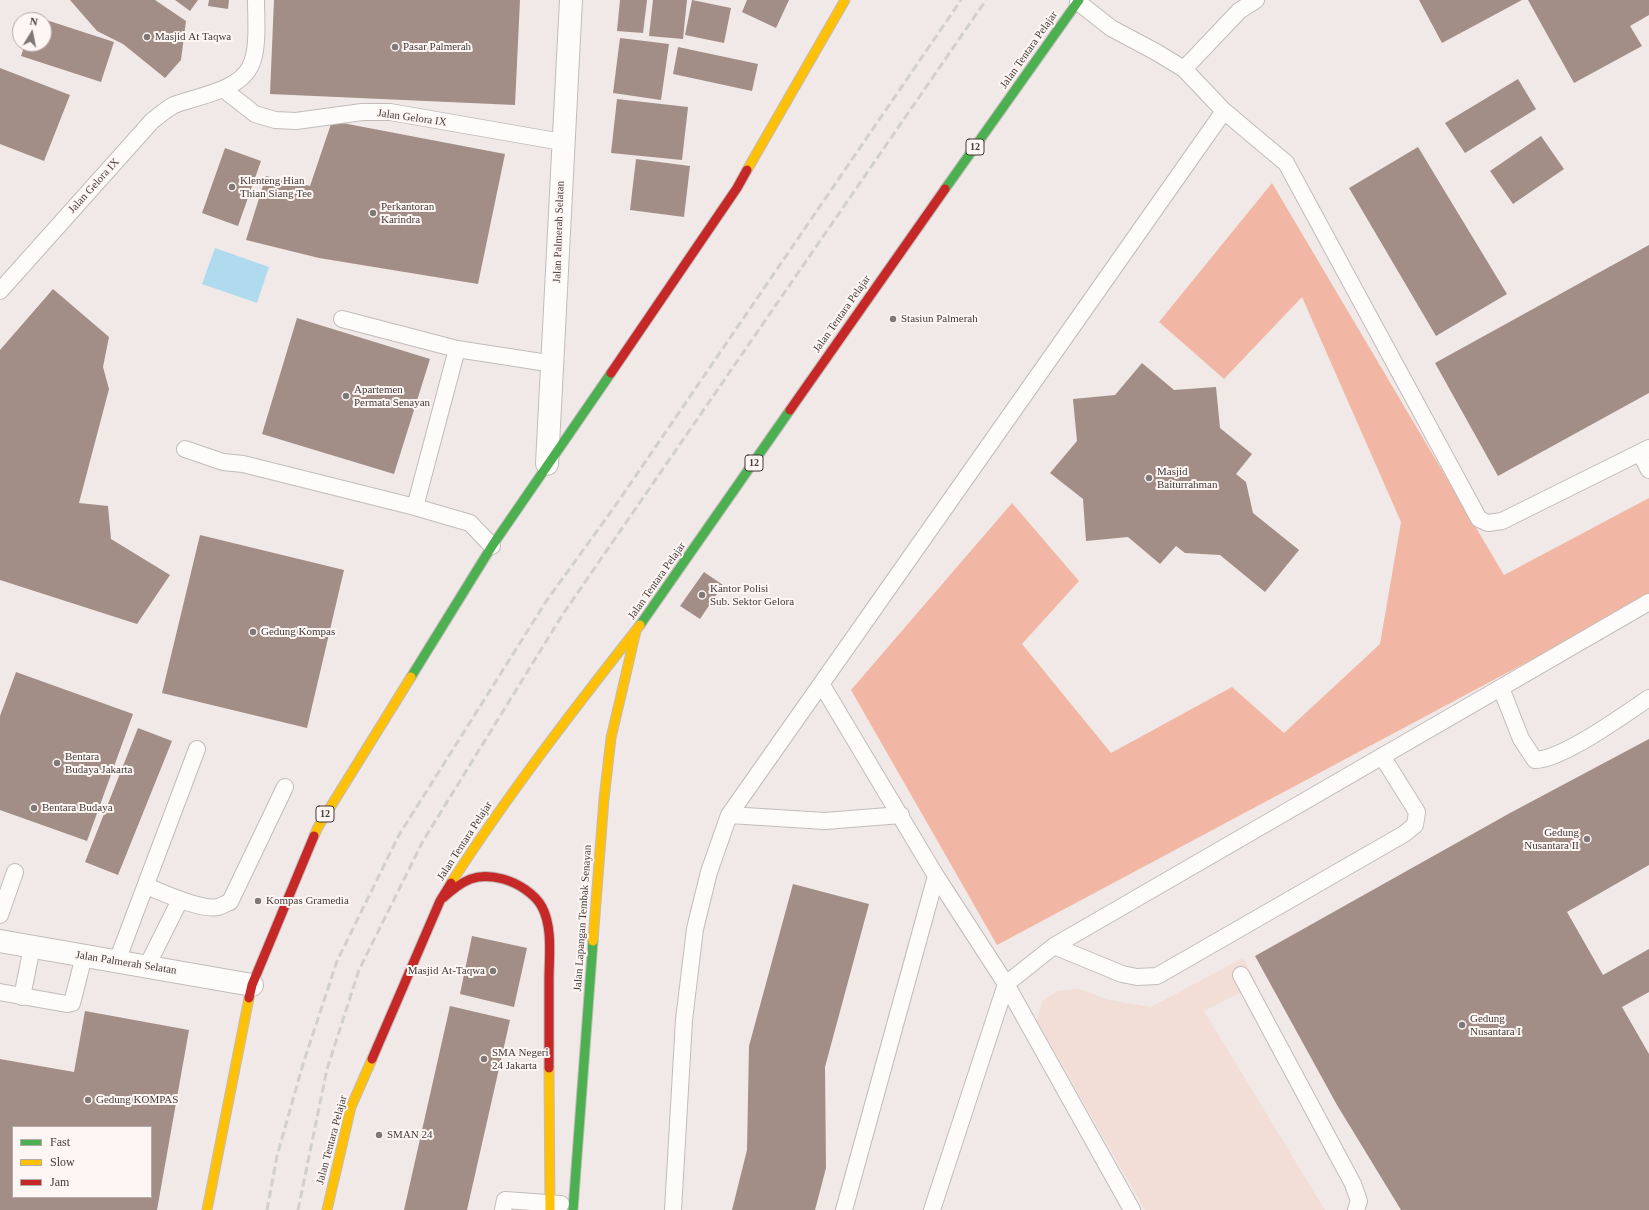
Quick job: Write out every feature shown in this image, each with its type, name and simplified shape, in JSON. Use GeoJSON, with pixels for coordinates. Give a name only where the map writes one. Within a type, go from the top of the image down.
{"type":"FeatureCollection","features":[{"type":"Feature","properties":{"kind":"main road","name":"12"},"geometry":{"type":"LineString","coordinates":[[207,1210],[252,985],[318,827],[492,546],[737,188],[845,0]]}},
{"type":"Feature","properties":{"kind":"main road","name":"Jalan Tentara Pelajar"},"geometry":{"type":"LineString","coordinates":[[327,1210],[351,1107],[440,901],[484,832],[544,748],[636,631],[870,295],[1078,1]]}},
{"type":"Feature","properties":{"kind":"main road","name":"Jalan Lapangan Tembak Senayan"},"geometry":{"type":"LineString","coordinates":[[573,1208],[604,799],[611,738],[636,631]]}},
{"type":"Feature","properties":{"kind":"main road"},"geometry":{"type":"LineString","coordinates":[[440,901],[460,882],[482,876],[506,878],[525,888],[542,906],[549,931],[550,1207]]}},
{"type":"Feature","properties":{"kind":"street","name":"Jalan Palmerah Selatan"},"geometry":{"type":"LineString","coordinates":[[548,464],[554,364],[562,142],[571,0]]}},
{"type":"Feature","properties":{"kind":"street","name":"Jalan Palmerah Selatan"},"geometry":{"type":"LineString","coordinates":[[0,941],[252,985]]}},
{"type":"Feature","properties":{"kind":"lane","name":"Jalan Gelora IX"},"geometry":{"type":"LineString","coordinates":[[0,291],[152,121],[172,106],[223,89],[237,81],[250,68],[256,44],[256,0]]}},
{"type":"Feature","properties":{"kind":"lane"},"geometry":{"type":"LineString","coordinates":[[1184,69],[1239,11],[1256,0]]}},
{"type":"Feature","properties":{"kind":"lane"},"geometry":{"type":"LineString","coordinates":[[1078,1],[1111,28],[1184,69],[1224,111],[1286,163],[1479,519],[1488,523],[1502,521],[1644,450],[1649,470]]}},
{"type":"Feature","properties":{"kind":"lane","name":"Jalan Gelora IX"},"geometry":{"type":"LineString","coordinates":[[223,89],[255,114],[275,120],[296,121],[362,112],[390,112],[562,142]]}},
{"type":"Feature","properties":{"kind":"lane"},"geometry":{"type":"LineString","coordinates":[[673,1210],[684,1020],[695,929],[709,872],[729,815],[822,685],[1224,111]]}},
{"type":"Feature","properties":{"kind":"lane"},"geometry":{"type":"LineString","coordinates":[[342,319],[458,349],[554,364]]}},
{"type":"Feature","properties":{"kind":"lane"},"geometry":{"type":"LineString","coordinates":[[415,507],[458,349]]}},
{"type":"Feature","properties":{"kind":"lane"},"geometry":{"type":"LineString","coordinates":[[185,449],[223,462],[244,464],[415,507],[470,523],[492,546]]}},
{"type":"Feature","properties":{"kind":"lane"},"geometry":{"type":"LineString","coordinates":[[932,1210],[1006,984],[1054,946],[1649,602]]}},
{"type":"Feature","properties":{"kind":"lane"},"geometry":{"type":"LineString","coordinates":[[822,685],[936,876],[1006,984],[1132,1210]]}},
{"type":"Feature","properties":{"kind":"lane"},"geometry":{"type":"LineString","coordinates":[[1501,688],[1521,739],[1535,760],[1541,760],[1571,748],[1649,698]]}},
{"type":"Feature","properties":{"kind":"lane"},"geometry":{"type":"LineString","coordinates":[[117,961],[197,749]]}},
{"type":"Feature","properties":{"kind":"lane"},"geometry":{"type":"LineString","coordinates":[[1054,946],[1122,974],[1137,977],[1156,976],[1404,834],[1414,825],[1417,812],[1382,756]]}},
{"type":"Feature","properties":{"kind":"lane"},"geometry":{"type":"LineString","coordinates":[[146,886],[180,900],[209,907],[218,907],[230,902],[284,787]]}},
{"type":"Feature","properties":{"kind":"lane"},"geometry":{"type":"LineString","coordinates":[[729,815],[826,821],[900,815]]}},
{"type":"Feature","properties":{"kind":"lane"},"geometry":{"type":"LineString","coordinates":[[0,915],[14,872]]}},
{"type":"Feature","properties":{"kind":"lane"},"geometry":{"type":"LineString","coordinates":[[844,1210],[936,876]]}},
{"type":"Feature","properties":{"kind":"lane"},"geometry":{"type":"LineString","coordinates":[[147,966],[180,900]]}},
{"type":"Feature","properties":{"kind":"lane"},"geometry":{"type":"LineString","coordinates":[[22,997],[32,947]]}},
{"type":"Feature","properties":{"kind":"lane"},"geometry":{"type":"LineString","coordinates":[[0,992],[67,1004],[72,1003],[84,956]]}},
{"type":"Feature","properties":{"kind":"lane"},"geometry":{"type":"LineString","coordinates":[[1241,975],[1353,1184],[1359,1201],[1356,1210]]}},
{"type":"Feature","properties":{"kind":"lane"},"geometry":{"type":"LineString","coordinates":[[503,1210],[505,1200],[550,1207],[573,1208]]}},
{"type":"Feature","properties":{"kind":"shaded area"},"geometry":{"type":"Polygon","coordinates":[[[1272,183],[1504,575],[1649,498],[1649,597],[997,945],[851,690],[1012,503],[1079,581],[1022,644],[1111,753],[1232,687],[1284,733],[1380,644],[1401,522],[1302,297],[1224,379],[1159,322],[1272,183]]]}},
{"type":"Feature","properties":{"kind":"shaded area"},"geometry":{"type":"Polygon","coordinates":[[[1243,958],[1257,984],[1204,1011],[1325,1210],[1145,1210],[1037,1021],[1042,1001],[1057,991],[1080,989],[1109,1000],[1151,1007],[1243,958]]]}},
{"type":"Feature","properties":{"kind":"water"},"geometry":{"type":"Polygon","coordinates":[[[215,248],[269,267],[257,303],[202,284],[215,248]]]}},
{"type":"Feature","properties":{"kind":"building","name":"Masjid At Taqwa"},"geometry":{"type":"Polygon","coordinates":[[[70,0],[155,0],[186,21],[181,60],[165,78],[123,44],[97,31],[70,0]]]}},
{"type":"Feature","properties":{"kind":"building"},"geometry":{"type":"Polygon","coordinates":[[[175,0],[198,0],[190,11],[175,0]]]}},
{"type":"Feature","properties":{"kind":"building"},"geometry":{"type":"Polygon","coordinates":[[[209,0],[229,0],[228,9],[208,6],[209,0]]]}},
{"type":"Feature","properties":{"kind":"building","name":"Pasar Palmerah"},"geometry":{"type":"Polygon","coordinates":[[[274,0],[520,0],[515,105],[270,94],[274,0]]]}},
{"type":"Feature","properties":{"kind":"building"},"geometry":{"type":"Polygon","coordinates":[[[620,0],[647,0],[643,33],[617,31],[620,0]]]}},
{"type":"Feature","properties":{"kind":"building"},"geometry":{"type":"Polygon","coordinates":[[[653,0],[687,0],[683,39],[649,36],[653,0]]]}},
{"type":"Feature","properties":{"kind":"building"},"geometry":{"type":"Polygon","coordinates":[[[692,0],[731,8],[724,43],[685,35],[692,0]]]}},
{"type":"Feature","properties":{"kind":"building"},"geometry":{"type":"Polygon","coordinates":[[[747,0],[789,0],[776,28],[742,12],[747,0]]]}},
{"type":"Feature","properties":{"kind":"building"},"geometry":{"type":"Polygon","coordinates":[[[1419,0],[1522,0],[1442,43],[1419,0]]]}},
{"type":"Feature","properties":{"kind":"building"},"geometry":{"type":"Polygon","coordinates":[[[1528,0],[1649,0],[1649,15],[1630,26],[1642,46],[1574,83],[1528,0]]]}},
{"type":"Feature","properties":{"kind":"building"},"geometry":{"type":"Polygon","coordinates":[[[52,22],[114,42],[101,82],[21,56],[22,52],[52,52],[52,22]]]}},
{"type":"Feature","properties":{"kind":"building"},"geometry":{"type":"Polygon","coordinates":[[[620,38],[669,44],[661,100],[613,93],[620,38]]]}},
{"type":"Feature","properties":{"kind":"building"},"geometry":{"type":"Polygon","coordinates":[[[678,47],[758,64],[752,91],[673,74],[678,47]]]}},
{"type":"Feature","properties":{"kind":"building"},"geometry":{"type":"Polygon","coordinates":[[[0,68],[70,95],[44,161],[0,144],[0,68]]]}},
{"type":"Feature","properties":{"kind":"building"},"geometry":{"type":"Polygon","coordinates":[[[1518,79],[1536,109],[1465,153],[1445,123],[1518,79]]]}},
{"type":"Feature","properties":{"kind":"building"},"geometry":{"type":"Polygon","coordinates":[[[617,99],[688,107],[682,160],[611,153],[617,99]]]}},
{"type":"Feature","properties":{"kind":"building","name":"Perkantoran Karindra"},"geometry":{"type":"Polygon","coordinates":[[[332,121],[505,154],[478,284],[319,258],[246,240],[266,176],[310,186],[332,121]]]}},
{"type":"Feature","properties":{"kind":"building"},"geometry":{"type":"Polygon","coordinates":[[[1541,136],[1564,169],[1513,204],[1490,171],[1541,136]]]}},
{"type":"Feature","properties":{"kind":"building"},"geometry":{"type":"Polygon","coordinates":[[[1418,147],[1507,294],[1436,336],[1349,188],[1418,147]]]}},
{"type":"Feature","properties":{"kind":"building","name":"Klenteng Hian Thian Siang Tee"},"geometry":{"type":"Polygon","coordinates":[[[225,148],[261,161],[238,226],[202,213],[225,148]]]}},
{"type":"Feature","properties":{"kind":"building"},"geometry":{"type":"Polygon","coordinates":[[[636,159],[690,166],[684,217],[630,210],[636,159]]]}},
{"type":"Feature","properties":{"kind":"building"},"geometry":{"type":"Polygon","coordinates":[[[1649,245],[1649,393],[1498,476],[1435,363],[1649,245]]]}},
{"type":"Feature","properties":{"kind":"building"},"geometry":{"type":"Polygon","coordinates":[[[53,289],[109,337],[103,367],[109,389],[79,503],[108,506],[111,539],[170,575],[137,624],[0,580],[0,350],[53,289]]]}},
{"type":"Feature","properties":{"kind":"building","name":"Apartemen Permata Senayan"},"geometry":{"type":"Polygon","coordinates":[[[297,318],[430,359],[394,474],[262,434],[297,318]]]}},
{"type":"Feature","properties":{"kind":"building","name":"Masjid Baiturrahman"},"geometry":{"type":"Polygon","coordinates":[[[1142,363],[1174,390],[1216,387],[1220,428],[1252,454],[1236,474],[1246,482],[1253,513],[1299,550],[1265,592],[1220,555],[1185,553],[1176,546],[1160,564],[1128,537],[1086,541],[1083,499],[1050,473],[1077,441],[1073,399],[1115,395],[1142,363]]]}},
{"type":"Feature","properties":{"kind":"building","name":"Gedung Kompas"},"geometry":{"type":"Polygon","coordinates":[[[200,535],[344,570],[307,728],[162,693],[200,535]]]}},
{"type":"Feature","properties":{"kind":"building","name":"Kantor Polisi Sub. Sektor Gelora"},"geometry":{"type":"Polygon","coordinates":[[[704,572],[723,585],[700,619],[680,606],[704,572]]]}},
{"type":"Feature","properties":{"kind":"building","name":"Bentara Budaya Jakarta"},"geometry":{"type":"Polygon","coordinates":[[[16,672],[133,714],[87,841],[0,810],[0,716],[16,672]]]}},
{"type":"Feature","properties":{"kind":"building"},"geometry":{"type":"Polygon","coordinates":[[[138,728],[172,741],[118,875],[85,862],[138,728]]]}},
{"type":"Feature","properties":{"kind":"building","name":"Gedung Nusantara I"},"geometry":{"type":"Polygon","coordinates":[[[1649,739],[1649,865],[1567,912],[1603,975],[1649,949],[1649,992],[1622,1007],[1649,1054],[1649,1210],[1401,1210],[1337,1105],[1255,956],[1510,813],[1649,739]]]}},
{"type":"Feature","properties":{"kind":"building"},"geometry":{"type":"Polygon","coordinates":[[[793,884],[869,904],[825,1067],[826,1168],[815,1210],[732,1210],[747,1150],[749,1046],[793,884]]]}},
{"type":"Feature","properties":{"kind":"building","name":"Masjid At-Taqwa"},"geometry":{"type":"Polygon","coordinates":[[[472,936],[527,948],[514,1007],[460,994],[472,936]]]}},
{"type":"Feature","properties":{"kind":"building"},"geometry":{"type":"Polygon","coordinates":[[[450,1006],[510,1020],[467,1210],[404,1210],[450,1006]]]}},
{"type":"Feature","properties":{"kind":"building","name":"Gedung KOMPAS"},"geometry":{"type":"Polygon","coordinates":[[[85,1011],[189,1030],[157,1210],[0,1210],[0,1059],[74,1072],[85,1011]]]}},
{"type":"Feature","properties":{"kind":"railway"},"geometry":{"type":"LineString","coordinates":[[267,1210],[277,1156],[303,1064],[337,961],[399,835],[547,600],[613,509],[961,0]]}},
{"type":"Feature","properties":{"kind":"railway"},"geometry":{"type":"LineString","coordinates":[[298,1210],[327,1069],[359,970],[423,841],[563,614],[986,0]]}},
{"type":"Feature","properties":{"kind":"traffic: fast"},"geometry":{"type":"LineString","coordinates":[[945,189],[1079,0]]}},
{"type":"Feature","properties":{"kind":"traffic: fast"},"geometry":{"type":"LineString","coordinates":[[411,677],[492,546],[611,373]]}},
{"type":"Feature","properties":{"kind":"traffic: fast"},"geometry":{"type":"LineString","coordinates":[[640,625],[790,410]]}},
{"type":"Feature","properties":{"kind":"traffic: fast"},"geometry":{"type":"LineString","coordinates":[[573,1210],[593,941]]}},
{"type":"Feature","properties":{"kind":"traffic: slow"},"geometry":{"type":"LineString","coordinates":[[747,170],[845,0]]}},
{"type":"Feature","properties":{"kind":"traffic: slow"},"geometry":{"type":"LineString","coordinates":[[451,883],[519,784],[566,720],[640,625]]}},
{"type":"Feature","properties":{"kind":"traffic: slow"},"geometry":{"type":"LineString","coordinates":[[593,941],[604,799],[611,738],[636,631]]}},
{"type":"Feature","properties":{"kind":"traffic: slow"},"geometry":{"type":"LineString","coordinates":[[314,836],[318,827],[411,677]]}},
{"type":"Feature","properties":{"kind":"traffic: slow"},"geometry":{"type":"LineString","coordinates":[[207,1210],[249,998]]}},
{"type":"Feature","properties":{"kind":"traffic: slow"},"geometry":{"type":"LineString","coordinates":[[327,1210],[351,1107],[372,1059]]}},
{"type":"Feature","properties":{"kind":"traffic: slow"},"geometry":{"type":"LineString","coordinates":[[549,1068],[550,1210]]}},
{"type":"Feature","properties":{"kind":"traffic: jam"},"geometry":{"type":"LineString","coordinates":[[611,373],[737,188],[747,170]]}},
{"type":"Feature","properties":{"kind":"traffic: jam"},"geometry":{"type":"LineString","coordinates":[[790,410],[945,189]]}},
{"type":"Feature","properties":{"kind":"traffic: jam"},"geometry":{"type":"LineString","coordinates":[[249,998],[252,985],[314,836]]}},
{"type":"Feature","properties":{"kind":"traffic: jam"},"geometry":{"type":"LineString","coordinates":[[443,898],[464,882],[470,879],[485,876],[503,879],[520,886],[531,893],[539,902],[548,924],[550,943],[549,1068]]}},
{"type":"Feature","properties":{"kind":"traffic: jam"},"geometry":{"type":"LineString","coordinates":[[372,1059],[440,901],[451,883]]}},
{"type":"Feature","properties":{"kind":"place","name":"Masjid At Taqwa"},"geometry":{"type":"Point","coordinates":[147,37]}},
{"type":"Feature","properties":{"kind":"place","name":"Pasar Palmerah"},"geometry":{"type":"Point","coordinates":[395,47]}},
{"type":"Feature","properties":{"kind":"place","name":"Klenteng Hian Thian Siang Tee"},"geometry":{"type":"Point","coordinates":[232,187]}},
{"type":"Feature","properties":{"kind":"place","name":"Perkantoran Karindra"},"geometry":{"type":"Point","coordinates":[373,213]}},
{"type":"Feature","properties":{"kind":"place","name":"Stasiun Palmerah"},"geometry":{"type":"Point","coordinates":[893,319]}},
{"type":"Feature","properties":{"kind":"place","name":"Apartemen Permata Senayan"},"geometry":{"type":"Point","coordinates":[346,396]}},
{"type":"Feature","properties":{"kind":"place","name":"Masjid Baiturrahman"},"geometry":{"type":"Point","coordinates":[1149,478]}},
{"type":"Feature","properties":{"kind":"place","name":"Kantor Polisi Sub. Sektor Gelora"},"geometry":{"type":"Point","coordinates":[702,595]}},
{"type":"Feature","properties":{"kind":"place","name":"Gedung Kompas"},"geometry":{"type":"Point","coordinates":[253,632]}},
{"type":"Feature","properties":{"kind":"place","name":"Bentara Budaya Jakarta"},"geometry":{"type":"Point","coordinates":[57,763]}},
{"type":"Feature","properties":{"kind":"place","name":"Bentara Budaya"},"geometry":{"type":"Point","coordinates":[34,808]}},
{"type":"Feature","properties":{"kind":"place","name":"Gedung Nusantara II"},"geometry":{"type":"Point","coordinates":[1587,839]}},
{"type":"Feature","properties":{"kind":"place","name":"Kompas Gramedia"},"geometry":{"type":"Point","coordinates":[258,901]}},
{"type":"Feature","properties":{"kind":"place","name":"Masjid At-Taqwa"},"geometry":{"type":"Point","coordinates":[493,971]}},
{"type":"Feature","properties":{"kind":"place","name":"Gedung Nusantara I"},"geometry":{"type":"Point","coordinates":[1462,1025]}},
{"type":"Feature","properties":{"kind":"place","name":"SMA Negeri 24 Jakarta"},"geometry":{"type":"Point","coordinates":[484,1059]}},
{"type":"Feature","properties":{"kind":"place","name":"Gedung KOMPAS"},"geometry":{"type":"Point","coordinates":[88,1100]}},
{"type":"Feature","properties":{"kind":"place","name":"SMAN 24"},"geometry":{"type":"Point","coordinates":[379,1135]}}]}
